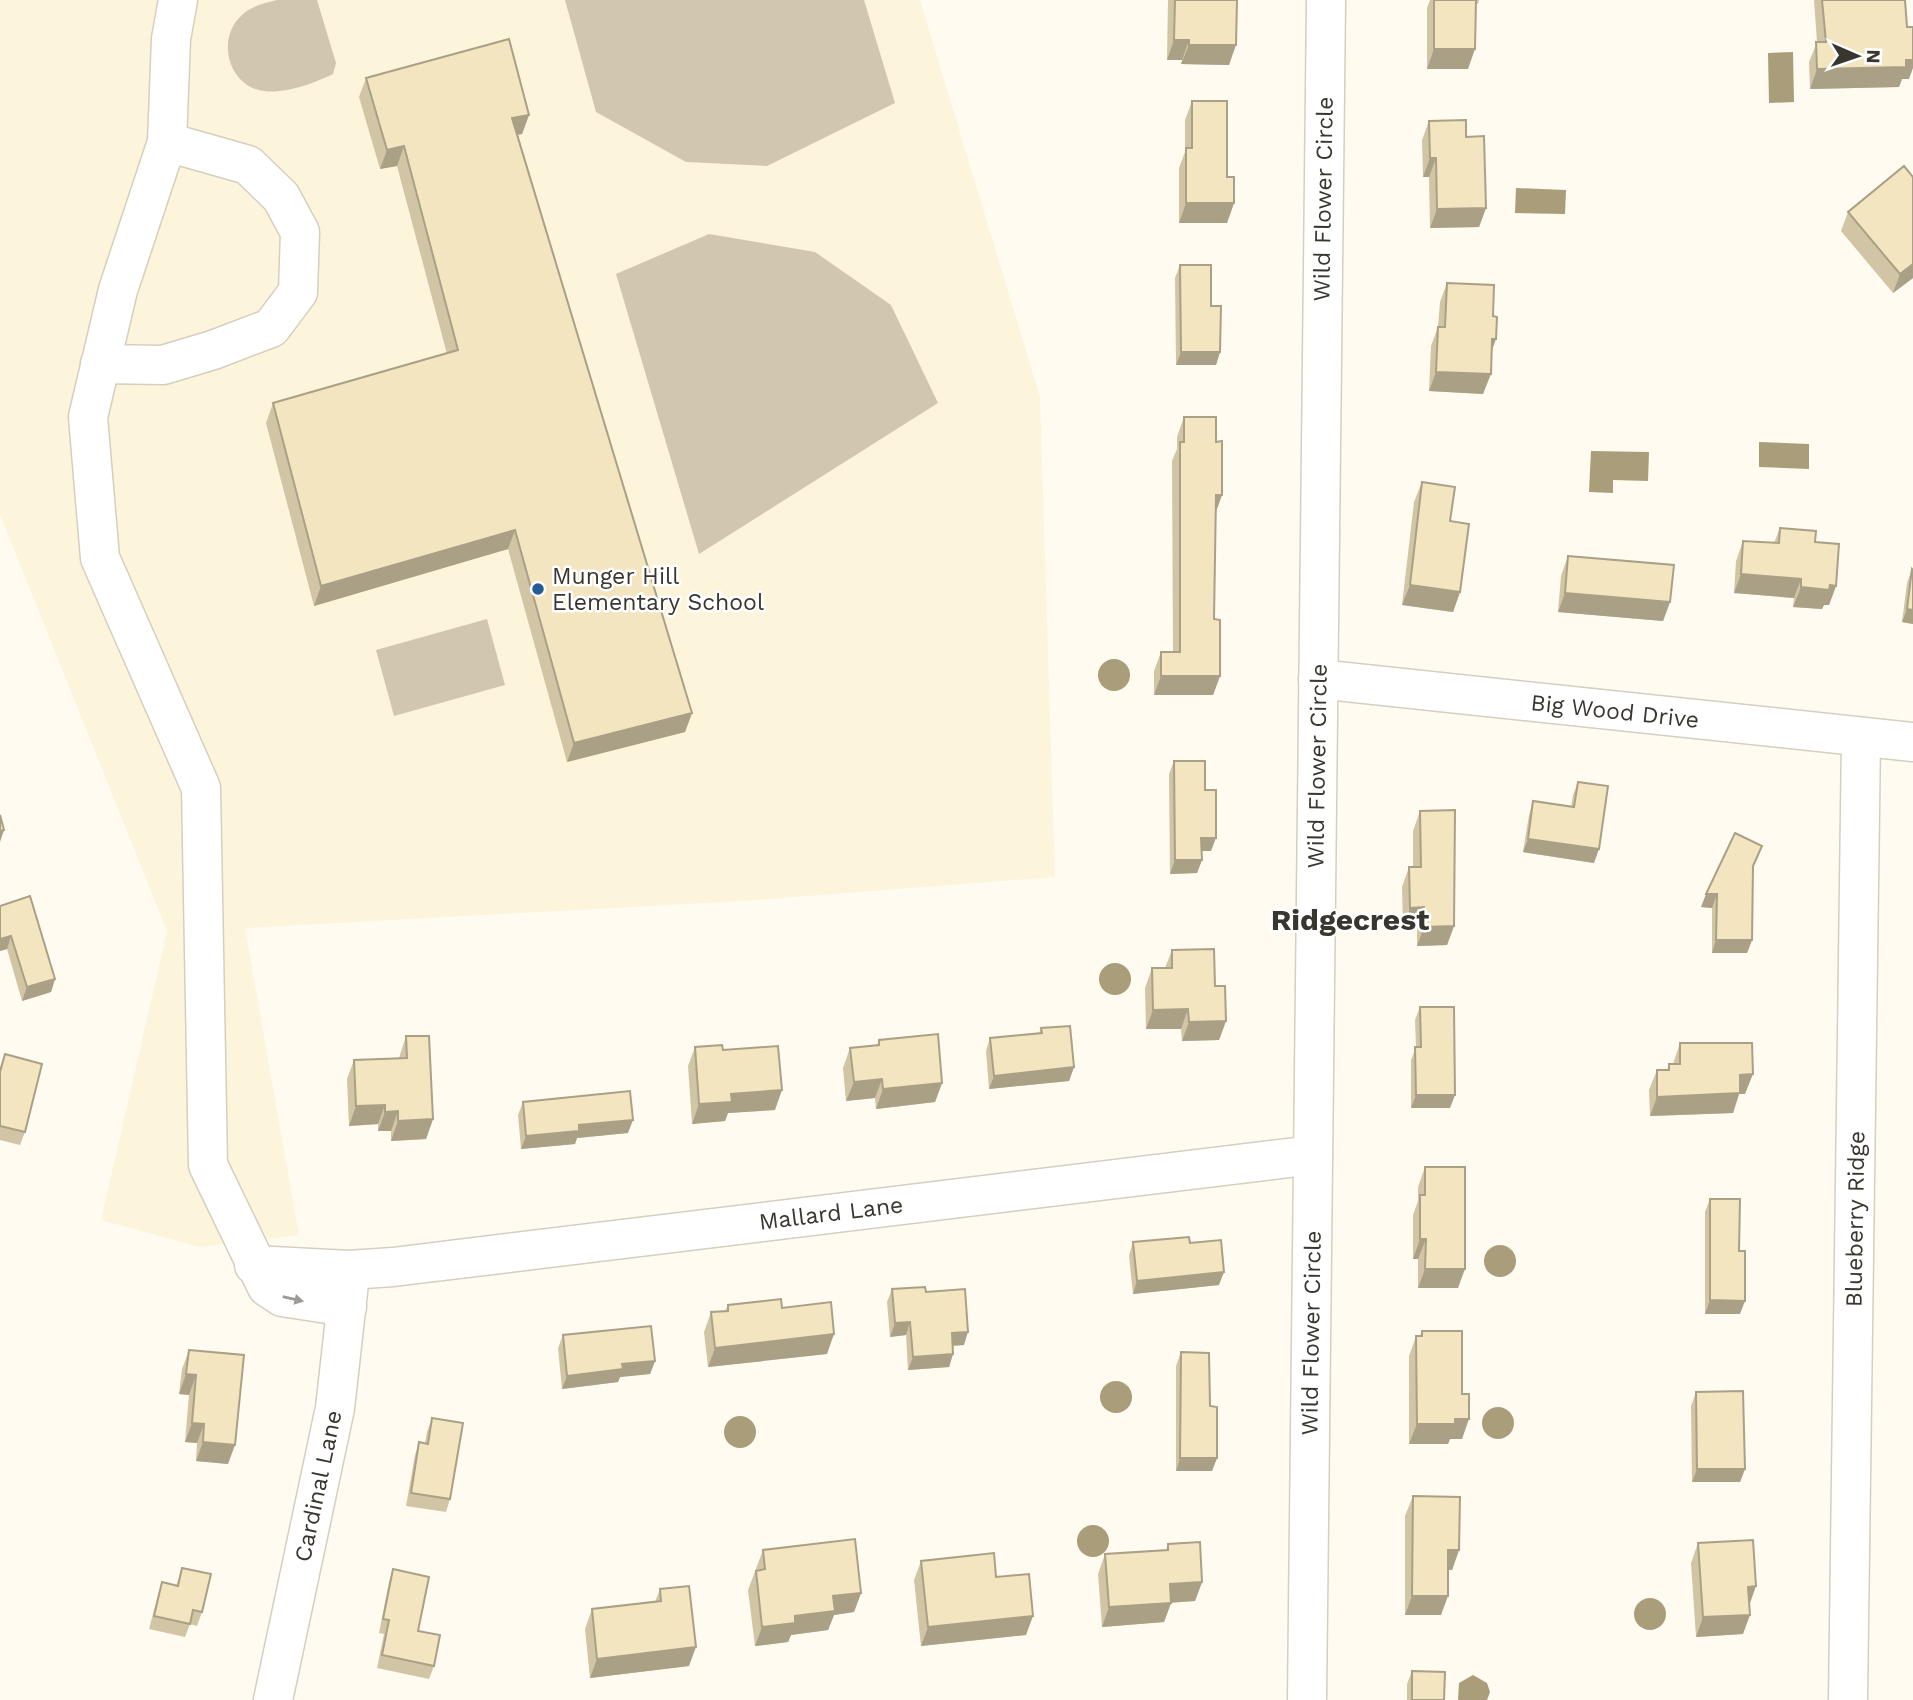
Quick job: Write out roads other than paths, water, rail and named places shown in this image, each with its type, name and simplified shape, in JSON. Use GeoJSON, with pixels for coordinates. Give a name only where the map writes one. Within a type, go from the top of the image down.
{"type":"FeatureCollection","features":[{"type":"Feature","properties":{"kind":"street"},"geometry":{"type":"LineString","coordinates":[[167,142],[248,165],[281,197],[300,232],[298,292],[271,328],[163,365],[100,364],[118,290],[167,142],[171,39],[178,0]]}},
{"type":"Feature","properties":{"kind":"street","name":"Wild Flower Circle"},"geometry":{"type":"LineString","coordinates":[[1297,1699],[1313,1155],[1326,0]]}},
{"type":"Feature","properties":{"kind":"street","name":"Mallard Lane"},"geometry":{"type":"LineString","coordinates":[[100,364],[88,417],[100,558],[201,788],[208,1165],[254,1265],[348,1289],[1313,1155]]}},
{"type":"Feature","properties":{"kind":"street","name":"Big Wood Drive"},"geometry":{"type":"LineString","coordinates":[[1318,679],[1913,742]]}},
{"type":"Feature","properties":{"kind":"street","name":"Blueberry Ridge"},"geometry":{"type":"LineString","coordinates":[[1848,1700],[1861,737]]}},
{"type":"Feature","properties":{"kind":"street","name":"Cardinal Lane"},"geometry":{"type":"LineString","coordinates":[[273,1700],[335,1408],[348,1289]]}},
{"type":"Feature","properties":{"kind":"place","name":"Munger Hill Elementary School"},"geometry":{"type":"Point","coordinates":[538,589]}},
{"type":"Feature","properties":{"kind":"district","name":"Ridgecrest"},"geometry":{"type":"Point","coordinates":[1350,920]}}]}
